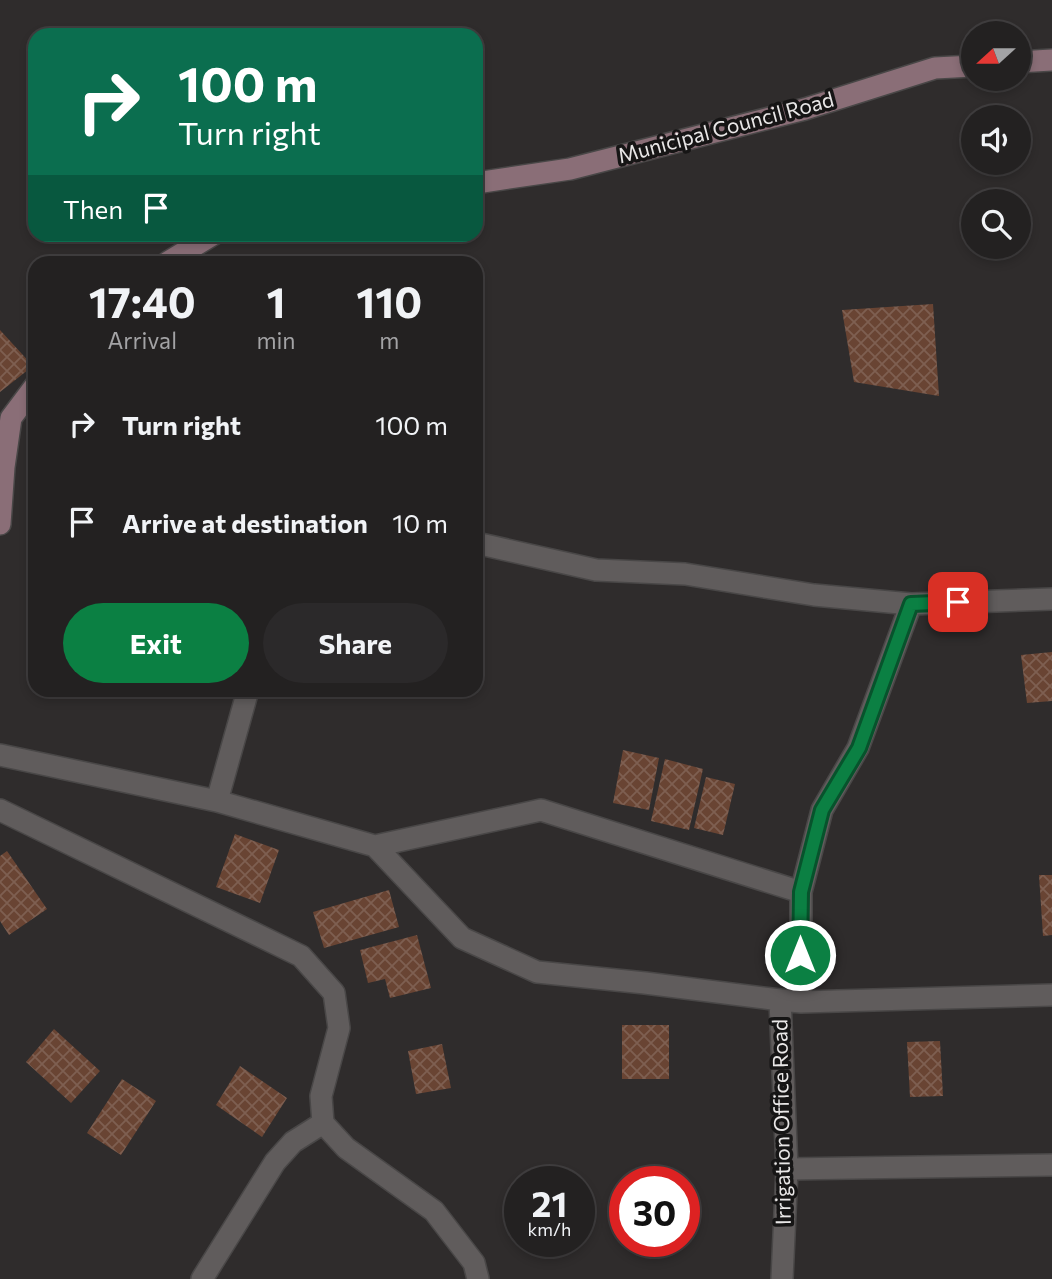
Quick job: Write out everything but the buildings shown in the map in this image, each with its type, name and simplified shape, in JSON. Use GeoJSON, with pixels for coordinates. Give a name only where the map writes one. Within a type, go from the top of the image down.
{"type":"FeatureCollection","features":[{"type":"Feature","properties":{"kind":"street"},"geometry":{"type":"LineString","coordinates":[[1031,61],[1052,60]]}},
{"type":"Feature","properties":{"kind":"street","name":"Municipal Council Road"},"geometry":{"type":"LineString","coordinates":[[483,182],[570,169],[805,109],[935,68],[961,67]]}},
{"type":"Feature","properties":{"kind":"street"},"geometry":{"type":"LineString","coordinates":[[178,256],[201,242]]}},
{"type":"Feature","properties":{"kind":"street"},"geometry":{"type":"LineString","coordinates":[[0,524],[11,418],[28,395]]}},
{"type":"Feature","properties":{"kind":"street"},"geometry":{"type":"LineString","coordinates":[[483,545],[596,570],[685,574],[814,596],[911,604],[1052,599]]}},
{"type":"Feature","properties":{"kind":"street","name":"Irrigation Office Road"},"geometry":{"type":"LineString","coordinates":[[782,1279],[790,1001],[801,892],[822,810],[859,748],[911,604]]}},
{"type":"Feature","properties":{"kind":"street"},"geometry":{"type":"LineString","coordinates":[[217,801],[246,697]]}},
{"type":"Feature","properties":{"kind":"street"},"geometry":{"type":"LineString","coordinates":[[0,755],[217,801],[375,846],[541,810],[801,892]]}},
{"type":"Feature","properties":{"kind":"street"},"geometry":{"type":"LineString","coordinates":[[0,810],[300,956],[334,993],[339,1028],[321,1096],[323,1123],[346,1148],[434,1212],[474,1263],[478,1279]]}},
{"type":"Feature","properties":{"kind":"street"},"geometry":{"type":"LineString","coordinates":[[375,846],[462,938],[537,972],[790,1001],[1052,995]]}},
{"type":"Feature","properties":{"kind":"street"},"geometry":{"type":"LineString","coordinates":[[202,1279],[275,1162],[293,1142],[323,1123]]}},
{"type":"Feature","properties":{"kind":"street"},"geometry":{"type":"LineString","coordinates":[[787,1169],[1052,1165]]}},
{"type":"Feature","properties":{"kind":"route"},"geometry":{"type":"LineString","coordinates":[[800,955],[801,892],[822,810],[859,748],[911,604],[958,602]]}}]}
